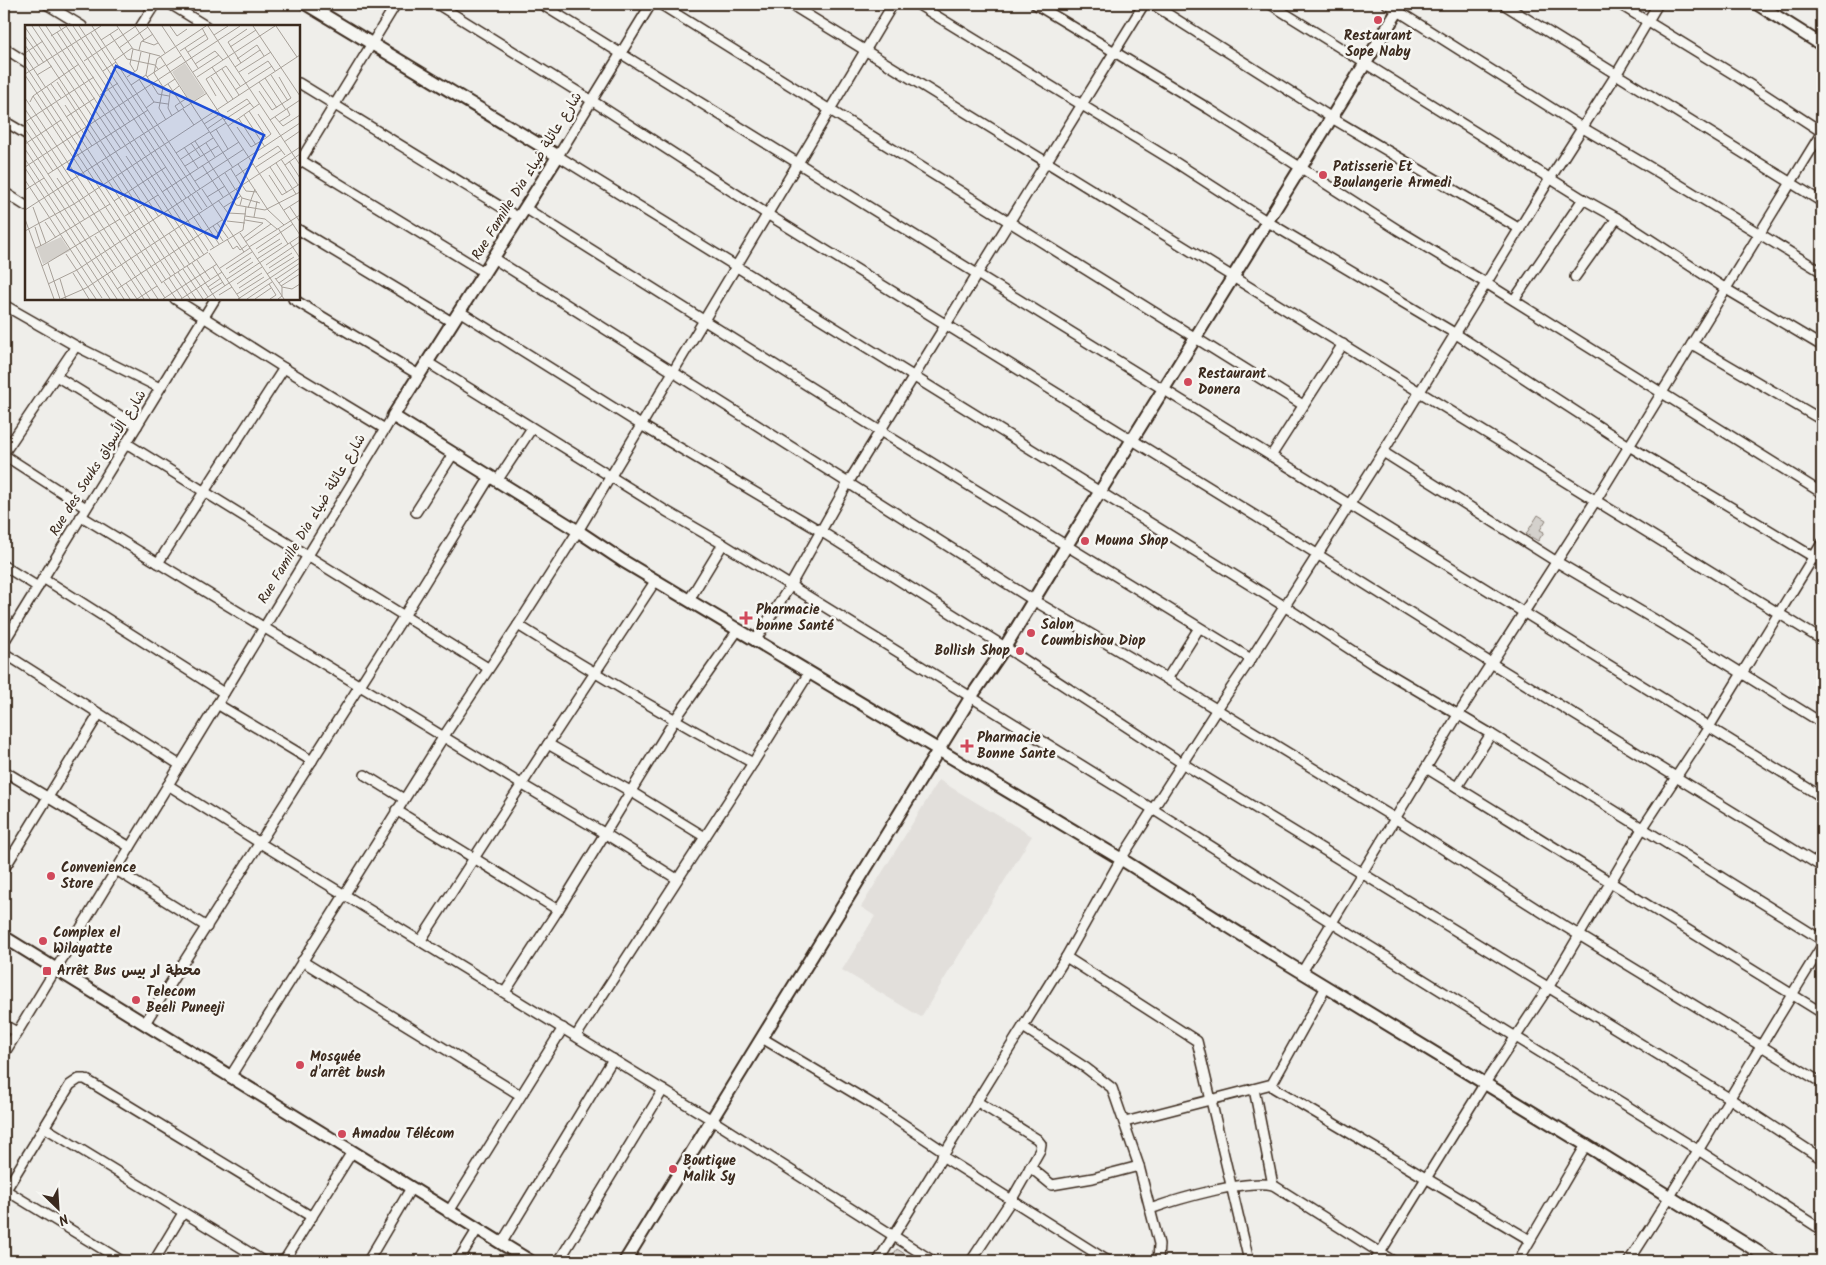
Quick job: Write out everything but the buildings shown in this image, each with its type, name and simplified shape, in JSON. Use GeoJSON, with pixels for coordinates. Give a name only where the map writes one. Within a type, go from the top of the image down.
{"type":"FeatureCollection","features":[{"type":"Feature","properties":{"kind":"street"},"geometry":{"type":"LineString","coordinates":[[46,4],[80,25]]}},
{"type":"Feature","properties":{"kind":"street"},"geometry":{"type":"LineString","coordinates":[[142,25],[155,4]]}},
{"type":"Feature","properties":{"kind":"street"},"geometry":{"type":"LineString","coordinates":[[170,4],[204,25]]}},
{"type":"Feature","properties":{"kind":"street"},"geometry":{"type":"LineString","coordinates":[[306,4],[558,156],[1284,606],[1371,664],[1491,734],[1822,940]]}},
{"type":"Feature","properties":{"kind":"street"},"geometry":{"type":"LineString","coordinates":[[300,159],[396,4]]}},
{"type":"Feature","properties":{"kind":"street"},"geometry":{"type":"LineString","coordinates":[[437,4],[591,100],[767,214],[1822,867]]}},
{"type":"Feature","properties":{"kind":"street"},"geometry":{"type":"LineString","coordinates":[[541,4],[1822,797]]}},
{"type":"Feature","properties":{"kind":"street","name":"Rue Famille Dia شارع عائلة ضياء"},"geometry":{"type":"LineString","coordinates":[[4,1054],[393,416],[558,156],[651,4]]}},
{"type":"Feature","properties":{"kind":"street"},"geometry":{"type":"LineString","coordinates":[[660,4],[1303,405]]}},
{"type":"Feature","properties":{"kind":"street"},"geometry":{"type":"LineString","coordinates":[[790,4],[1822,640]]}},
{"type":"Feature","properties":{"kind":"street"},"geometry":{"type":"LineString","coordinates":[[230,1076],[396,810],[578,531],[893,4]]}},
{"type":"Feature","properties":{"kind":"street"},"geometry":{"type":"LineString","coordinates":[[917,4],[1175,162],[1268,222],[1456,334],[1629,446],[1822,562]]}},
{"type":"Feature","properties":{"kind":"street"},"geometry":{"type":"LineString","coordinates":[[1035,4],[1486,282],[1822,493]]}},
{"type":"Feature","properties":{"kind":"street"},"geometry":{"type":"LineString","coordinates":[[755,641],[822,532],[848,483],[1144,4]]}},
{"type":"Feature","properties":{"kind":"street"},"geometry":{"type":"LineString","coordinates":[[1152,4],[1332,118],[1520,229]]}},
{"type":"Feature","properties":{"kind":"street"},"geometry":{"type":"LineString","coordinates":[[1270,4],[1617,218],[1726,289],[1822,346]]}},
{"type":"Feature","properties":{"kind":"street"},"geometry":{"type":"LineString","coordinates":[[1386,4],[1400,7],[1583,128],[1822,272]]}},
{"type":"Feature","properties":{"kind":"street"},"geometry":{"type":"LineString","coordinates":[[1503,4],[1822,202]]}},
{"type":"Feature","properties":{"kind":"street"},"geometry":{"type":"LineString","coordinates":[[1302,972],[1458,715],[1596,500],[1822,132],[1738,76],[1619,4]]}},
{"type":"Feature","properties":{"kind":"street"},"geometry":{"type":"LineString","coordinates":[[878,1261],[1066,957],[1121,860],[1216,709],[1251,659],[1348,504],[1383,452],[1658,4]]}},
{"type":"Feature","properties":{"kind":"street"},"geometry":{"type":"LineString","coordinates":[[1758,4],[1822,45]]}},
{"type":"Feature","properties":{"kind":"street"},"geometry":{"type":"LineString","coordinates":[[625,1261],[971,697],[1005,647],[1400,7]]}},
{"type":"Feature","properties":{"kind":"street"},"geometry":{"type":"LineString","coordinates":[[4,48],[25,61]]}},
{"type":"Feature","properties":{"kind":"street"},"geometry":{"type":"LineString","coordinates":[[300,84],[704,320],[880,431],[1150,595],[1199,628],[1251,659]]}},
{"type":"Feature","properties":{"kind":"street"},"geometry":{"type":"LineString","coordinates":[[4,121],[25,133]]}},
{"type":"Feature","properties":{"kind":"street"},"geometry":{"type":"LineString","coordinates":[[300,162],[484,272]]}},
{"type":"Feature","properties":{"kind":"street"},"geometry":{"type":"LineString","coordinates":[[4,192],[25,205]]}},
{"type":"Feature","properties":{"kind":"street"},"geometry":{"type":"LineString","coordinates":[[1514,300],[1584,198]]}},
{"type":"Feature","properties":{"kind":"street"},"geometry":{"type":"LineString","coordinates":[[1575,277],[1617,218]]}},
{"type":"Feature","properties":{"kind":"street"},"geometry":{"type":"LineString","coordinates":[[300,231],[452,322]]}},
{"type":"Feature","properties":{"kind":"street"},"geometry":{"type":"LineString","coordinates":[[493,258],[1033,600],[1167,679],[1396,819],[1580,936],[1822,1082]]}},
{"type":"Feature","properties":{"kind":"street"},"geometry":{"type":"LineString","coordinates":[[177,300],[385,429]]}},
{"type":"Feature","properties":{"kind":"street","name":"Rue des Souks شارع الأسواق"},"geometry":{"type":"LineString","coordinates":[[4,642],[214,300]]}},
{"type":"Feature","properties":{"kind":"street"},"geometry":{"type":"LineString","coordinates":[[295,300],[419,375]]}},
{"type":"Feature","properties":{"kind":"street"},"geometry":{"type":"LineString","coordinates":[[4,305],[76,346],[160,388]]}},
{"type":"Feature","properties":{"kind":"street"},"geometry":{"type":"LineString","coordinates":[[459,311],[641,426],[822,532],[1005,647],[1182,763],[1729,1098],[1822,1159]]}},
{"type":"Feature","properties":{"kind":"street"},"geometry":{"type":"LineString","coordinates":[[1271,456],[1343,344]]}},
{"type":"Feature","properties":{"kind":"street"},"geometry":{"type":"LineString","coordinates":[[1692,344],[1822,420]]}},
{"type":"Feature","properties":{"kind":"street"},"geometry":{"type":"LineString","coordinates":[[76,346],[4,454],[158,563],[521,784],[604,832],[677,879]]}},
{"type":"Feature","properties":{"kind":"street"},"geometry":{"type":"LineString","coordinates":[[427,362],[1154,810],[1698,1150],[1822,1230]]}},
{"type":"Feature","properties":{"kind":"street"},"geometry":{"type":"LineString","coordinates":[[158,563],[284,368]]}},
{"type":"Feature","properties":{"kind":"street"},"geometry":{"type":"LineString","coordinates":[[56,376],[137,426]]}},
{"type":"Feature","properties":{"kind":"street"},"geometry":{"type":"LineString","coordinates":[[393,416],[809,674],[1121,860],[1486,1083],[1671,1197],[1767,1260]]}},
{"type":"Feature","properties":{"kind":"street"},"geometry":{"type":"LineString","coordinates":[[145,1024],[404,616],[494,479],[532,428]]}},
{"type":"Feature","properties":{"kind":"street"},"geometry":{"type":"LineString","coordinates":[[126,443],[488,668]]}},
{"type":"Feature","properties":{"kind":"street"},"geometry":{"type":"LineString","coordinates":[[1383,452],[1557,562],[1669,628],[1822,723]]}},
{"type":"Feature","properties":{"kind":"street"},"geometry":{"type":"LineString","coordinates":[[416,512],[453,454]]}},
{"type":"Feature","properties":{"kind":"street"},"geometry":{"type":"LineString","coordinates":[[1377,1257],[1515,1037],[1548,988],[1642,829],[1709,727],[1741,672],[1822,543]]}},
{"type":"Feature","properties":{"kind":"street"},"geometry":{"type":"LineString","coordinates":[[689,600],[723,544]]}},
{"type":"Feature","properties":{"kind":"street"},"geometry":{"type":"LineString","coordinates":[[4,566],[38,587]]}},
{"type":"Feature","properties":{"kind":"street"},"geometry":{"type":"LineString","coordinates":[[43,578],[224,693]]}},
{"type":"Feature","properties":{"kind":"street"},"geometry":{"type":"LineString","coordinates":[[420,940],[656,580]]}},
{"type":"Feature","properties":{"kind":"street"},"geometry":{"type":"LineString","coordinates":[[518,625],[594,674],[674,721],[753,763]]}},
{"type":"Feature","properties":{"kind":"street"},"geometry":{"type":"LineString","coordinates":[[1167,679],[1199,628]]}},
{"type":"Feature","properties":{"kind":"street"},"geometry":{"type":"LineString","coordinates":[[504,992],[558,910],[604,832],[674,721],[738,630]]}},
{"type":"Feature","properties":{"kind":"street"},"geometry":{"type":"LineString","coordinates":[[4,653],[180,765]]}},
{"type":"Feature","properties":{"kind":"street"},"geometry":{"type":"LineString","coordinates":[[576,1036],[809,674]]}},
{"type":"Feature","properties":{"kind":"street"},"geometry":{"type":"LineString","coordinates":[[217,704],[312,760]]}},
{"type":"Feature","properties":{"kind":"street"},"geometry":{"type":"LineString","coordinates":[[4,869],[99,714]]}},
{"type":"Feature","properties":{"kind":"street"},"geometry":{"type":"LineString","coordinates":[[1457,787],[1491,734]]}},
{"type":"Feature","properties":{"kind":"street"},"geometry":{"type":"LineString","coordinates":[[548,744],[630,790],[705,837]]}},
{"type":"Feature","properties":{"kind":"street"},"geometry":{"type":"LineString","coordinates":[[1426,768],[1822,1013]]}},
{"type":"Feature","properties":{"kind":"street"},"geometry":{"type":"LineString","coordinates":[[4,771],[130,847]]}},
{"type":"Feature","properties":{"kind":"street"},"geometry":{"type":"LineString","coordinates":[[365,775],[404,799]]}},
{"type":"Feature","properties":{"kind":"street"},"geometry":{"type":"LineString","coordinates":[[168,785],[613,1058],[933,1261]]}},
{"type":"Feature","properties":{"kind":"street"},"geometry":{"type":"LineString","coordinates":[[396,810],[558,910]]}},
{"type":"Feature","properties":{"kind":"street"},"geometry":{"type":"LineString","coordinates":[[116,870],[208,927]]}},
{"type":"Feature","properties":{"kind":"street"},"geometry":{"type":"LineString","coordinates":[[4,937],[411,1188],[448,1213],[530,1261]]}},
{"type":"Feature","properties":{"kind":"street"},"geometry":{"type":"LineString","coordinates":[[1629,1261],[1671,1197],[1822,946]]}},
{"type":"Feature","properties":{"kind":"street"},"geometry":{"type":"LineString","coordinates":[[1066,957],[1196,1040],[1212,1100],[1249,1261]]}},
{"type":"Feature","properties":{"kind":"street"},"geometry":{"type":"LineString","coordinates":[[302,960],[520,1095]]}},
{"type":"Feature","properties":{"kind":"street"},"geometry":{"type":"LineString","coordinates":[[1125,1122],[1272,1084],[1326,987]]}},
{"type":"Feature","properties":{"kind":"street"},"geometry":{"type":"LineString","coordinates":[[4,1025],[17,1032]]}},
{"type":"Feature","properties":{"kind":"street"},"geometry":{"type":"LineString","coordinates":[[1023,1027],[1109,1084],[1114,1091],[1139,1166],[1150,1208],[1159,1244],[1158,1261]]}},
{"type":"Feature","properties":{"kind":"street"},"geometry":{"type":"LineString","coordinates":[[448,1213],[563,1028]]}},
{"type":"Feature","properties":{"kind":"street"},"geometry":{"type":"LineString","coordinates":[[762,1038],[879,1108],[944,1154],[1108,1261]]}},
{"type":"Feature","properties":{"kind":"street"},"geometry":{"type":"LineString","coordinates":[[501,1244],[613,1058]]}},
{"type":"Feature","properties":{"kind":"street"},"geometry":{"type":"LineString","coordinates":[[122,1261],[4,1191],[70,1086],[79,1079],[85,1079],[312,1217]]}},
{"type":"Feature","properties":{"kind":"street"},"geometry":{"type":"LineString","coordinates":[[1272,1084],[1274,1088],[1282,1093],[1530,1240]]}},
{"type":"Feature","properties":{"kind":"street"},"geometry":{"type":"LineString","coordinates":[[1254,1089],[1273,1185]]}},
{"type":"Feature","properties":{"kind":"street"},"geometry":{"type":"LineString","coordinates":[[559,1261],[664,1090]]}},
{"type":"Feature","properties":{"kind":"street"},"geometry":{"type":"LineString","coordinates":[[971,1261],[1012,1199],[1040,1150],[1041,1144],[1038,1139],[976,1101]]}},
{"type":"Feature","properties":{"kind":"street"},"geometry":{"type":"LineString","coordinates":[[44,1127],[263,1261]]}},
{"type":"Feature","properties":{"kind":"street"},"geometry":{"type":"LineString","coordinates":[[1518,1261],[1586,1145]]}},
{"type":"Feature","properties":{"kind":"street"},"geometry":{"type":"LineString","coordinates":[[284,1261],[352,1152]]}},
{"type":"Feature","properties":{"kind":"street"},"geometry":{"type":"LineString","coordinates":[[1030,1167],[1052,1185],[1093,1178],[1139,1166]]}},
{"type":"Feature","properties":{"kind":"street"},"geometry":{"type":"LineString","coordinates":[[1150,1208],[1186,1197],[1232,1188],[1260,1184],[1273,1185],[1377,1257],[1393,1261]]}},
{"type":"Feature","properties":{"kind":"street"},"geometry":{"type":"LineString","coordinates":[[368,1261],[411,1188]]}},
{"type":"Feature","properties":{"kind":"street"},"geometry":{"type":"LineString","coordinates":[[154,1261],[183,1212]]}},
{"type":"Feature","properties":{"kind":"street"},"geometry":{"type":"LineString","coordinates":[[458,1261],[477,1230]]}},
{"type":"Feature","properties":{"kind":"shaded area"},"geometry":{"type":"Polygon","coordinates":[[[1538,515],[1546,520],[1540,530],[1544,532],[1538,541],[1526,534],[1538,515]]]}},
{"type":"Feature","properties":{"kind":"shaded area"},"geometry":{"type":"Polygon","coordinates":[[[939,780],[1032,836],[921,1017],[842,970],[875,916],[861,907],[939,780]]]}},
{"type":"Feature","properties":{"kind":"shaded area"},"geometry":{"type":"Polygon","coordinates":[[[897,1249],[916,1261],[889,1261],[897,1249]]]}},
{"type":"Feature","properties":{"kind":"place","name":"Restaurant Sope Naby"},"geometry":{"type":"Point","coordinates":[1378,20]}},
{"type":"Feature","properties":{"kind":"place","name":"Patisserie Et Boulangerie Armedi"},"geometry":{"type":"Point","coordinates":[1323,175]}},
{"type":"Feature","properties":{"kind":"place","name":"Restaurant Donera"},"geometry":{"type":"Point","coordinates":[1188,382]}},
{"type":"Feature","properties":{"kind":"place","name":"Mouna Shop"},"geometry":{"type":"Point","coordinates":[1085,541]}},
{"type":"Feature","properties":{"kind":"place","name":"Pharmacie bonne Santé"},"geometry":{"type":"Point","coordinates":[746,618]}},
{"type":"Feature","properties":{"kind":"place","name":"Salon Coumbishou Diop"},"geometry":{"type":"Point","coordinates":[1031,633]}},
{"type":"Feature","properties":{"kind":"place","name":"Bollish Shop"},"geometry":{"type":"Point","coordinates":[1020,651]}},
{"type":"Feature","properties":{"kind":"place","name":"Pharmacie Bonne Sante"},"geometry":{"type":"Point","coordinates":[967,746]}},
{"type":"Feature","properties":{"kind":"place","name":"Convenience Store"},"geometry":{"type":"Point","coordinates":[51,876]}},
{"type":"Feature","properties":{"kind":"place","name":"Complex el Wilayatte"},"geometry":{"type":"Point","coordinates":[43,941]}},
{"type":"Feature","properties":{"kind":"place","name":"Arrêt Bus محطة ار بيس"},"geometry":{"type":"Point","coordinates":[47,971]}},
{"type":"Feature","properties":{"kind":"place","name":"Telecom Beeli Puneeji"},"geometry":{"type":"Point","coordinates":[136,1000]}},
{"type":"Feature","properties":{"kind":"place","name":"Mosquée d'arrêt bush"},"geometry":{"type":"Point","coordinates":[300,1065]}},
{"type":"Feature","properties":{"kind":"place","name":"Amadou Télécom"},"geometry":{"type":"Point","coordinates":[342,1134]}},
{"type":"Feature","properties":{"kind":"place","name":"Boutique Malik Sy"},"geometry":{"type":"Point","coordinates":[673,1169]}}]}
